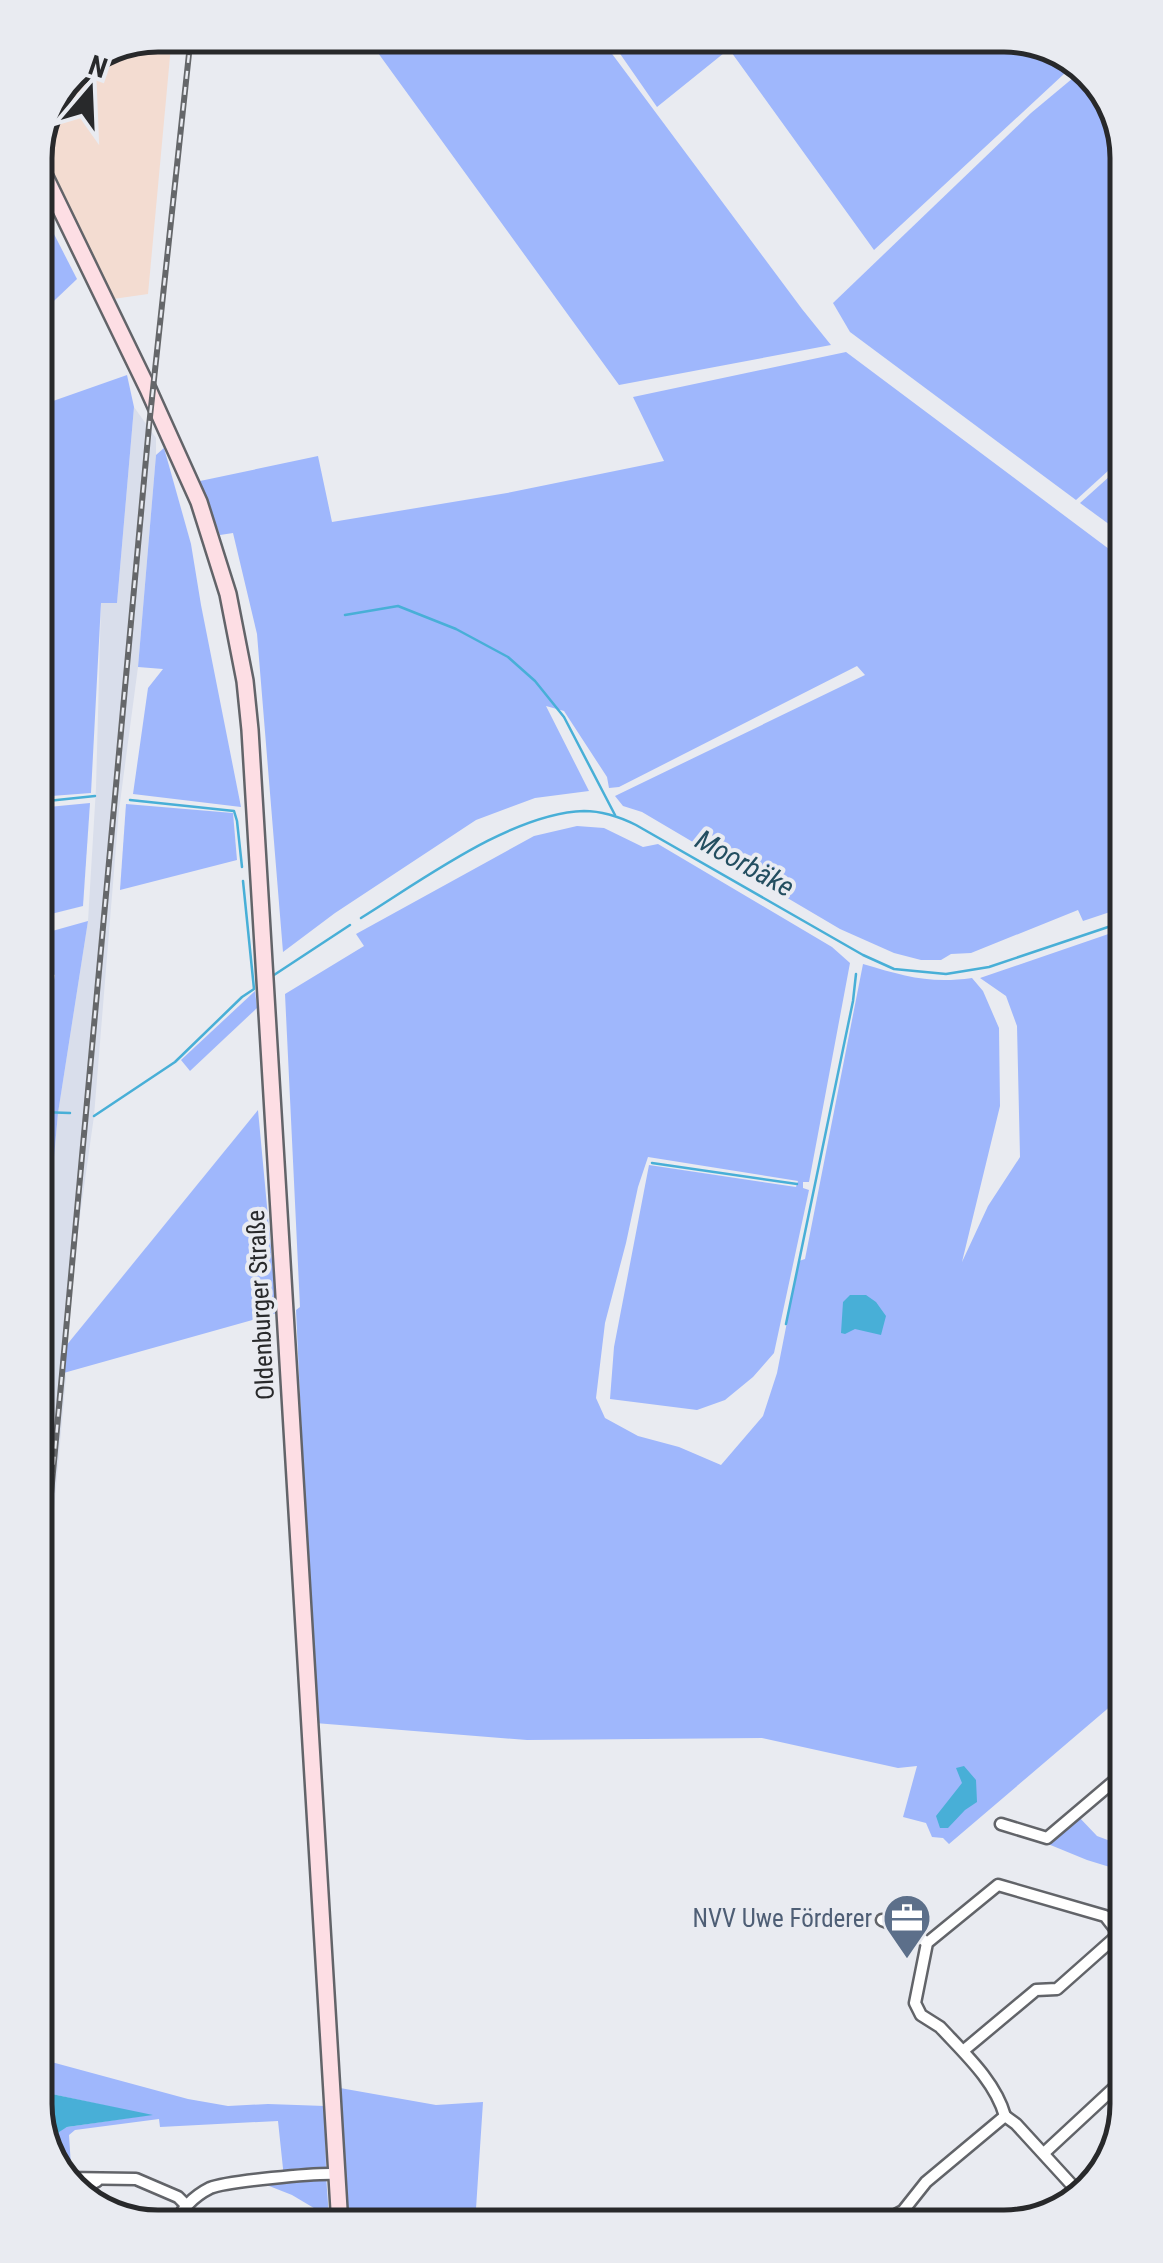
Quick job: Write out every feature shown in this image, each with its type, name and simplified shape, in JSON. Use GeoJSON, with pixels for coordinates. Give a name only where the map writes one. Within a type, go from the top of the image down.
{"type":"FeatureCollection","features":[{"type":"Feature","properties":{"kind":"street","name":"Oldenburger Straße"},"geometry":{"type":"LineString","coordinates":[[53,193],[199,502],[237,636],[250,730],[339,2210]]}},
{"type":"Feature","properties":{"kind":"street"},"geometry":{"type":"LineString","coordinates":[[1001,1824],[1046,1838],[1110,1785]]}},
{"type":"Feature","properties":{"kind":"street"},"geometry":{"type":"LineString","coordinates":[[1072,2185],[1006,2116],[999,2095],[963,2052],[916,2009],[915,1997],[927,1943],[998,1885],[1110,1921]]}},
{"type":"Feature","properties":{"kind":"street"},"geometry":{"type":"LineString","coordinates":[[882,1920],[915,1933],[927,1943]]}},
{"type":"Feature","properties":{"kind":"street"},"geometry":{"type":"LineString","coordinates":[[963,2052],[1036,1990],[1057,1989],[1110,1942]]}},
{"type":"Feature","properties":{"kind":"street"},"geometry":{"type":"LineString","coordinates":[[1044,2153],[1110,2092]]}},
{"type":"Feature","properties":{"kind":"street"},"geometry":{"type":"LineString","coordinates":[[905,2210],[926,2182],[1006,2116]]}},
{"type":"Feature","properties":{"kind":"street"},"geometry":{"type":"LineString","coordinates":[[184,2210],[214,2186],[336,2174]]}},
{"type":"Feature","properties":{"kind":"street"},"geometry":{"type":"LineString","coordinates":[[83,2178],[136,2179],[178,2197],[186,2206]]}},
{"type":"Feature","properties":{"kind":"street"},"geometry":{"type":"LineString","coordinates":[[90,2185],[98,2180]]}},
{"type":"Feature","properties":{"kind":"shaded area"},"geometry":{"type":"Polygon","coordinates":[[[170,52],[148,294],[113,299],[53,173],[56,131],[70,100],[100,70],[138,55],[170,52]]]}},
{"type":"Feature","properties":{"kind":"shaded area"},"geometry":{"type":"Polygon","coordinates":[[[378,52],[611,53],[831,345],[619,385],[378,52]]]}},
{"type":"Feature","properties":{"kind":"shaded area"},"geometry":{"type":"Polygon","coordinates":[[[619,53],[724,53],[657,107],[619,53]]]}},
{"type":"Feature","properties":{"kind":"shaded area"},"geometry":{"type":"Polygon","coordinates":[[[732,53],[1012,53],[1045,61],[1066,72],[874,250],[732,53]]]}},
{"type":"Feature","properties":{"kind":"shaded area"},"geometry":{"type":"Polygon","coordinates":[[[1073,78],[1096,105],[1108,138],[1110,469],[1076,500],[850,332],[833,303],[1031,113],[1073,78]]]}},
{"type":"Feature","properties":{"kind":"shaded area"},"geometry":{"type":"Polygon","coordinates":[[[53,232],[77,279],[53,302],[53,232]]]}},
{"type":"Feature","properties":{"kind":"shaded area"},"geometry":{"type":"Polygon","coordinates":[[[846,352],[1110,550],[1110,912],[1083,921],[1078,910],[971,953],[921,960],[894,953],[840,929],[642,812],[623,806],[615,796],[865,675],[857,666],[619,787],[609,788],[607,777],[564,711],[546,706],[589,791],[535,798],[476,820],[283,952],[257,634],[233,533],[220,535],[200,481],[318,456],[332,522],[507,493],[664,461],[633,397],[846,352]]]}},
{"type":"Feature","properties":{"kind":"shaded area"},"geometry":{"type":"Polygon","coordinates":[[[127,375],[134,407],[117,603],[101,603],[91,793],[53,796],[53,401],[127,375]]]}},
{"type":"Feature","properties":{"kind":"shaded area"},"geometry":{"type":"Polygon","coordinates":[[[134,407],[156,438],[156,455],[138,667],[119,810],[94,1116],[61,1351],[66,1377],[53,1521],[53,1168],[88,921],[101,602],[117,603],[134,407]]]}},
{"type":"Feature","properties":{"kind":"shaded area"},"geometry":{"type":"Polygon","coordinates":[[[164,448],[191,544],[241,807],[133,794],[148,688],[163,669],[138,667],[156,455],[164,448]]]}},
{"type":"Feature","properties":{"kind":"shaded area"},"geometry":{"type":"Polygon","coordinates":[[[1110,476],[1110,525],[1080,503],[1110,476]]]}},
{"type":"Feature","properties":{"kind":"shaded area"},"geometry":{"type":"Polygon","coordinates":[[[90,803],[83,906],[53,914],[53,807],[90,803]]]}},
{"type":"Feature","properties":{"kind":"shaded area"},"geometry":{"type":"Polygon","coordinates":[[[126,804],[233,813],[237,860],[120,890],[126,804]]]}},
{"type":"Feature","properties":{"kind":"shaded area"},"geometry":{"type":"Polygon","coordinates":[[[577,826],[604,828],[643,847],[658,844],[832,947],[850,963],[809,1182],[803,1182],[803,1188],[809,1190],[774,1353],[725,1400],[697,1410],[610,1399],[614,1347],[649,1165],[796,1187],[798,1181],[648,1157],[638,1187],[605,1323],[596,1398],[605,1418],[638,1436],[679,1447],[721,1465],[763,1416],[777,1373],[799,1261],[805,1259],[863,964],[917,978],[972,978],[983,991],[999,1028],[1000,1106],[962,1262],[988,1206],[1020,1157],[1017,1026],[1006,996],[980,978],[1110,933],[1110,1707],[949,1844],[943,1838],[932,1837],[926,1823],[903,1817],[917,1766],[898,1768],[762,1738],[527,1740],[315,1723],[285,994],[364,946],[356,934],[534,836],[577,826]]]}},
{"type":"Feature","properties":{"kind":"shaded area"},"geometry":{"type":"Polygon","coordinates":[[[88,921],[53,1168],[55,975],[53,931],[88,921]]]}},
{"type":"Feature","properties":{"kind":"shaded area"},"geometry":{"type":"Polygon","coordinates":[[[255,991],[257,1008],[190,1071],[181,1060],[255,991]]]}},
{"type":"Feature","properties":{"kind":"shaded area"},"geometry":{"type":"Polygon","coordinates":[[[258,1110],[277,1313],[60,1374],[61,1352],[258,1110]]]}},
{"type":"Feature","properties":{"kind":"shaded area"},"geometry":{"type":"Polygon","coordinates":[[[850,1295],[866,1295],[876,1302],[886,1316],[881,1335],[855,1329],[841,1333],[843,1302],[850,1295]]]}},
{"type":"Feature","properties":{"kind":"shaded area"},"geometry":{"type":"Polygon","coordinates":[[[964,1766],[976,1780],[977,1802],[948,1828],[940,1828],[936,1816],[962,1783],[956,1768],[964,1766]]]}},
{"type":"Feature","properties":{"kind":"shaded area"},"geometry":{"type":"Polygon","coordinates":[[[1077,1815],[1097,1836],[1110,1841],[1110,1867],[1087,1860],[1048,1844],[1077,1815]]]}},
{"type":"Feature","properties":{"kind":"shaded area"},"geometry":{"type":"Polygon","coordinates":[[[53,2062],[228,2106],[325,2106],[326,2172],[284,2178],[278,2121],[160,2127],[159,2119],[75,2130],[69,2135],[71,2163],[57,2133],[67,2127],[148,2115],[53,2094],[53,2062]]]}},
{"type":"Feature","properties":{"kind":"shaded area"},"geometry":{"type":"Polygon","coordinates":[[[340,2088],[436,2105],[483,2102],[476,2210],[344,2210],[340,2088]]]}},
{"type":"Feature","properties":{"kind":"shaded area"},"geometry":{"type":"Polygon","coordinates":[[[53,2094],[153,2115],[67,2127],[58,2135],[53,2094]]]}},
{"type":"Feature","properties":{"kind":"shaded area"},"geometry":{"type":"Polygon","coordinates":[[[326,2176],[328,2210],[317,2210],[259,2182],[326,2176]]]}},
{"type":"Feature","properties":{"kind":"waterway"},"geometry":{"type":"LineString","coordinates":[[345,615],[398,606],[456,629],[508,657],[535,681],[564,717],[615,815]]}},
{"type":"Feature","properties":{"kind":"waterway"},"geometry":{"type":"LineString","coordinates":[[53,800],[95,796]]}},
{"type":"Feature","properties":{"kind":"waterway"},"geometry":{"type":"LineString","coordinates":[[130,800],[234,811],[242,867]]}},
{"type":"Feature","properties":{"kind":"waterway","name":"Moorbäke"},"geometry":{"type":"LineString","coordinates":[[361,918],[498,836],[527,823],[584,811],[611,815],[636,825],[894,969],[946,974],[989,967],[1110,926]]}},
{"type":"Feature","properties":{"kind":"waterway","name":"Moorbäke"},"geometry":{"type":"LineString","coordinates":[[94,1116],[175,1062],[254,989],[243,881]]}},
{"type":"Feature","properties":{"kind":"waterway","name":"Moorbäke"},"geometry":{"type":"LineString","coordinates":[[274,975],[350,925]]}},
{"type":"Feature","properties":{"kind":"waterway"},"geometry":{"type":"LineString","coordinates":[[786,1324],[856,974]]}},
{"type":"Feature","properties":{"kind":"waterway"},"geometry":{"type":"LineString","coordinates":[[53,1112],[70,1113]]}},
{"type":"Feature","properties":{"kind":"waterway"},"geometry":{"type":"LineString","coordinates":[[652,1163],[797,1184]]}},
{"type":"Feature","properties":{"kind":"railway"},"geometry":{"type":"LineString","coordinates":[[53,1472],[149,426],[189,52]]}},
{"type":"Feature","properties":{"kind":"place","name":"NVV Uwe Förderer"},"geometry":{"type":"Point","coordinates":[907,1960]}}]}
